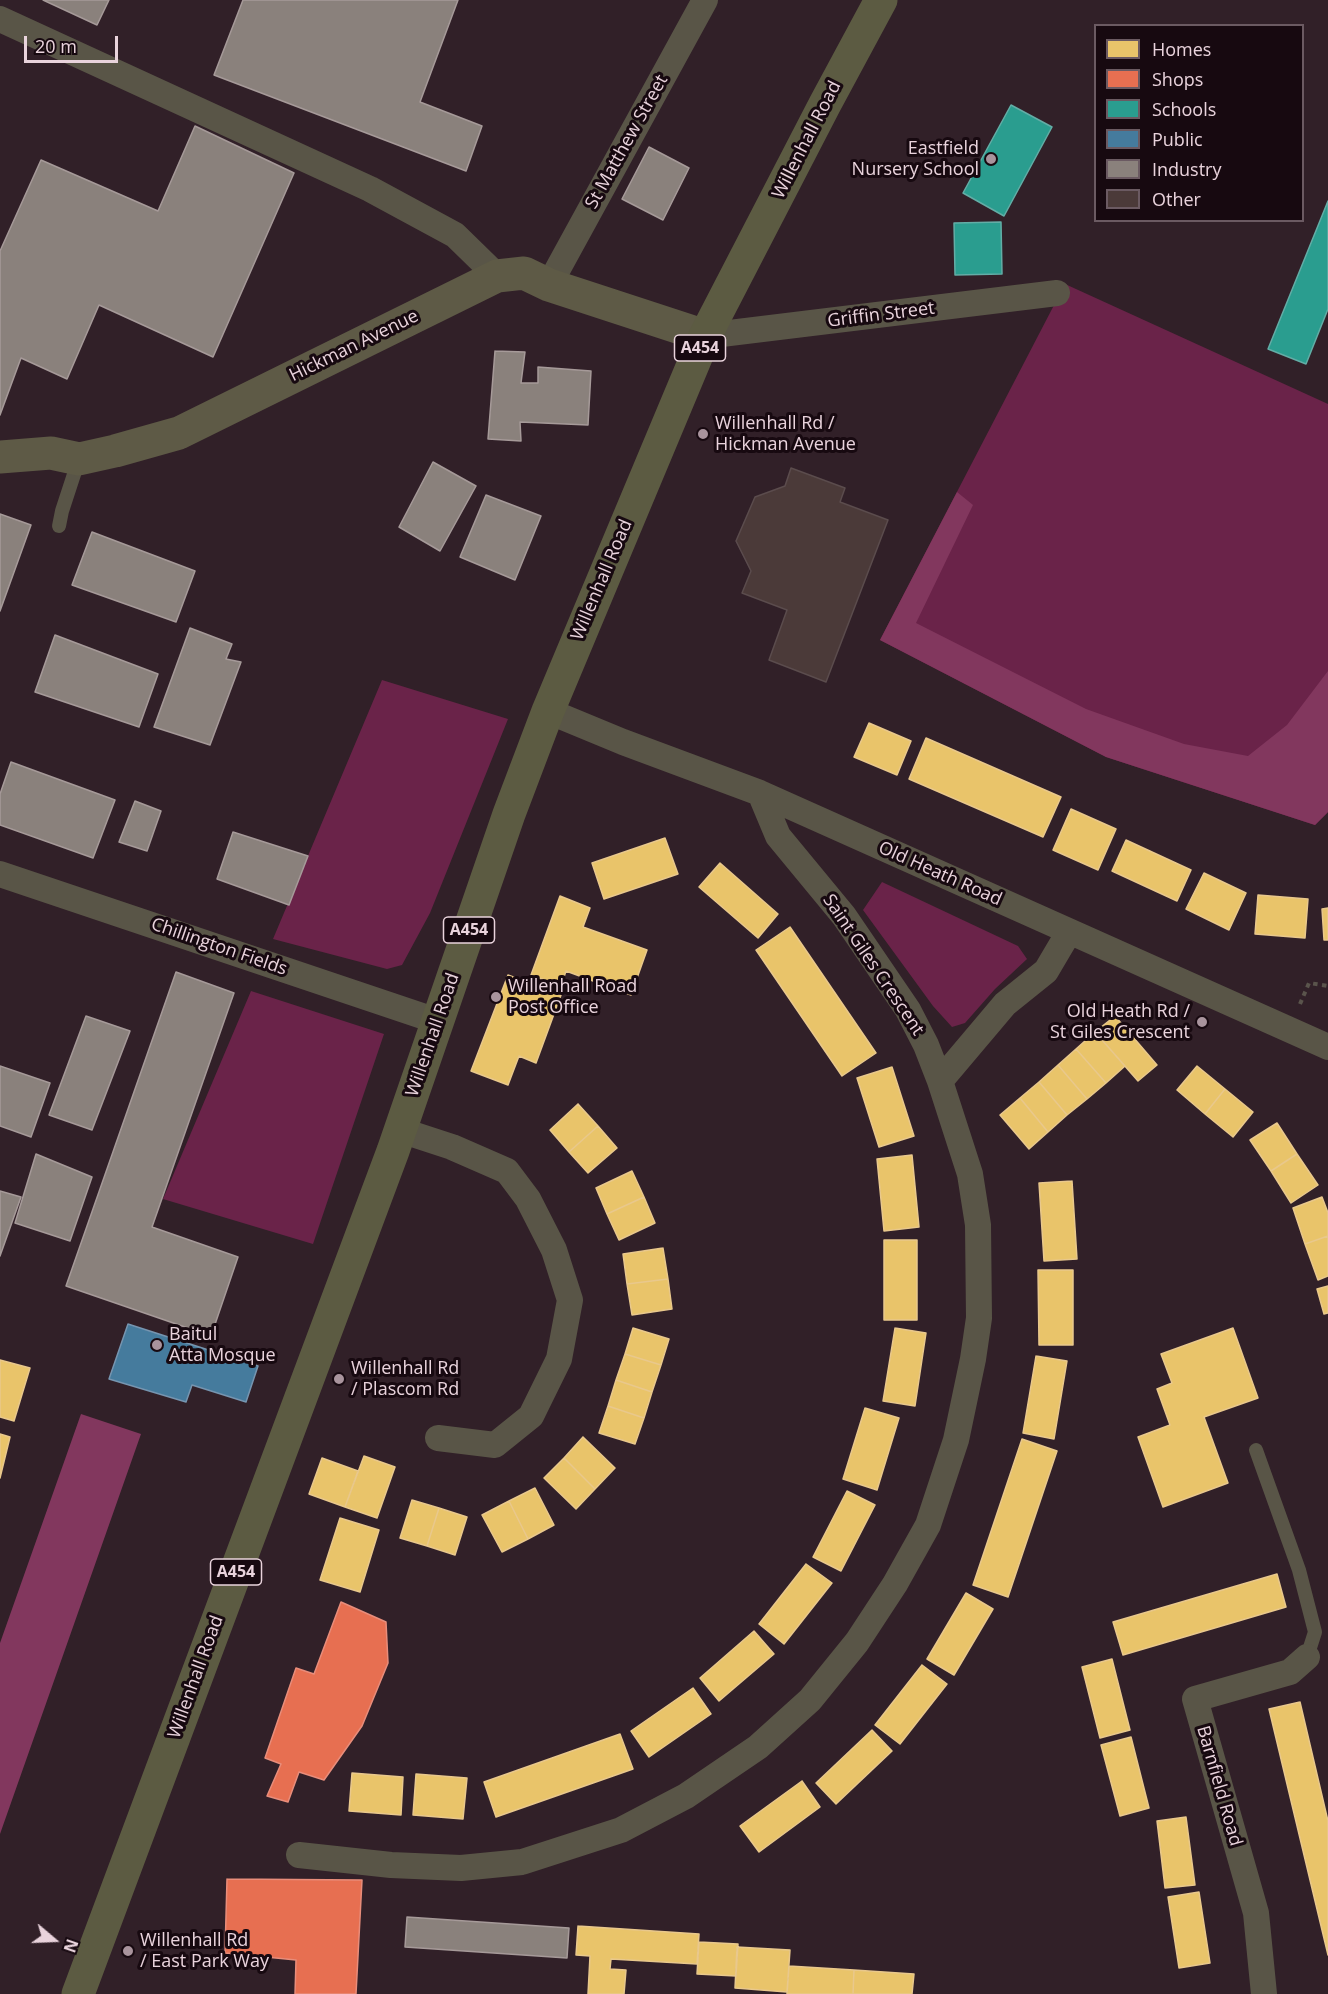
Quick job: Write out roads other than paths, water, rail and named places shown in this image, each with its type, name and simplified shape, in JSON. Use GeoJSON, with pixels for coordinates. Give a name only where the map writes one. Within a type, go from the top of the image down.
{"type":"FeatureCollection","features":[{"type":"Feature","properties":{"kind":"highway","name":"Willenhall Road"},"geometry":{"type":"LineString","coordinates":[[78,1994],[400,1130],[509,814],[548,711],[705,336],[881,0]]}},
{"type":"Feature","properties":{"kind":"street","name":"St Matthew Street"},"geometry":{"type":"LineString","coordinates":[[549,285],[705,0]]}},
{"type":"Feature","properties":{"kind":"street"},"geometry":{"type":"LineString","coordinates":[[0,19],[370,189],[455,235],[497,276]]}},
{"type":"Feature","properties":{"kind":"street","name":"Hickman Avenue"},"geometry":{"type":"LineString","coordinates":[[0,456],[51,453],[79,459],[179,433],[497,276],[524,273],[549,285],[705,336]]}},
{"type":"Feature","properties":{"kind":"street","name":"Griffin Street"},"geometry":{"type":"LineString","coordinates":[[705,336],[1057,293]]}},
{"type":"Feature","properties":{"kind":"street","name":"Old Heath Road"},"geometry":{"type":"LineString","coordinates":[[548,711],[623,742],[760,793],[1328,1047]]}},
{"type":"Feature","properties":{"kind":"street","name":"Saint Giles Crescent"},"geometry":{"type":"LineString","coordinates":[[299,1855],[391,1865],[461,1868],[522,1862],[621,1830],[686,1796],[758,1747],[810,1700],[857,1642],[896,1584],[928,1525],[956,1440],[979,1318],[978,1225],[970,1174],[940,1081],[926,1045],[908,1010],[844,916],[778,836],[760,793]]}},
{"type":"Feature","properties":{"kind":"street","name":"Chillington Fields"},"geometry":{"type":"LineString","coordinates":[[0,873],[437,1022]]}},
{"type":"Feature","properties":{"kind":"street"},"geometry":{"type":"LineString","coordinates":[[940,1081],[1005,1004],[1047,970],[1069,932]]}},
{"type":"Feature","properties":{"kind":"street"},"geometry":{"type":"LineString","coordinates":[[400,1130],[452,1147],[507,1171],[528,1199],[554,1250],[570,1300],[560,1359],[531,1416],[495,1445],[438,1438]]}},
{"type":"Feature","properties":{"kind":"street","name":"Barnfield Road"},"geometry":{"type":"LineString","coordinates":[[1264,1994],[1256,1913],[1195,1699],[1290,1672],[1307,1657]]}},
{"type":"Feature","properties":{"kind":"lane"},"geometry":{"type":"LineString","coordinates":[[59,526],[79,459]]}},
{"type":"Feature","properties":{"kind":"lane"},"geometry":{"type":"LineString","coordinates":[[1256,1450],[1299,1570],[1315,1632],[1307,1657]]}},
{"type":"Feature","properties":{"kind":"place","name":"Eastfield Nursery School"},"geometry":{"type":"Point","coordinates":[991,159]}},
{"type":"Feature","properties":{"kind":"place","name":"Willenhall Rd / Hickman Avenue"},"geometry":{"type":"Point","coordinates":[703,434]}},
{"type":"Feature","properties":{"kind":"place","name":"Willenhall Road Post Office"},"geometry":{"type":"Point","coordinates":[496,997]}},
{"type":"Feature","properties":{"kind":"place","name":"Old Heath Rd / St Giles Crescent"},"geometry":{"type":"Point","coordinates":[1202,1022]}},
{"type":"Feature","properties":{"kind":"place","name":"Baitul Atta Mosque"},"geometry":{"type":"Point","coordinates":[157,1345]}},
{"type":"Feature","properties":{"kind":"place","name":"Willenhall Rd / Plascom Rd"},"geometry":{"type":"Point","coordinates":[339,1379]}},
{"type":"Feature","properties":{"kind":"place","name":"Willenhall Rd / East Park Way"},"geometry":{"type":"Point","coordinates":[128,1951]}}]}
